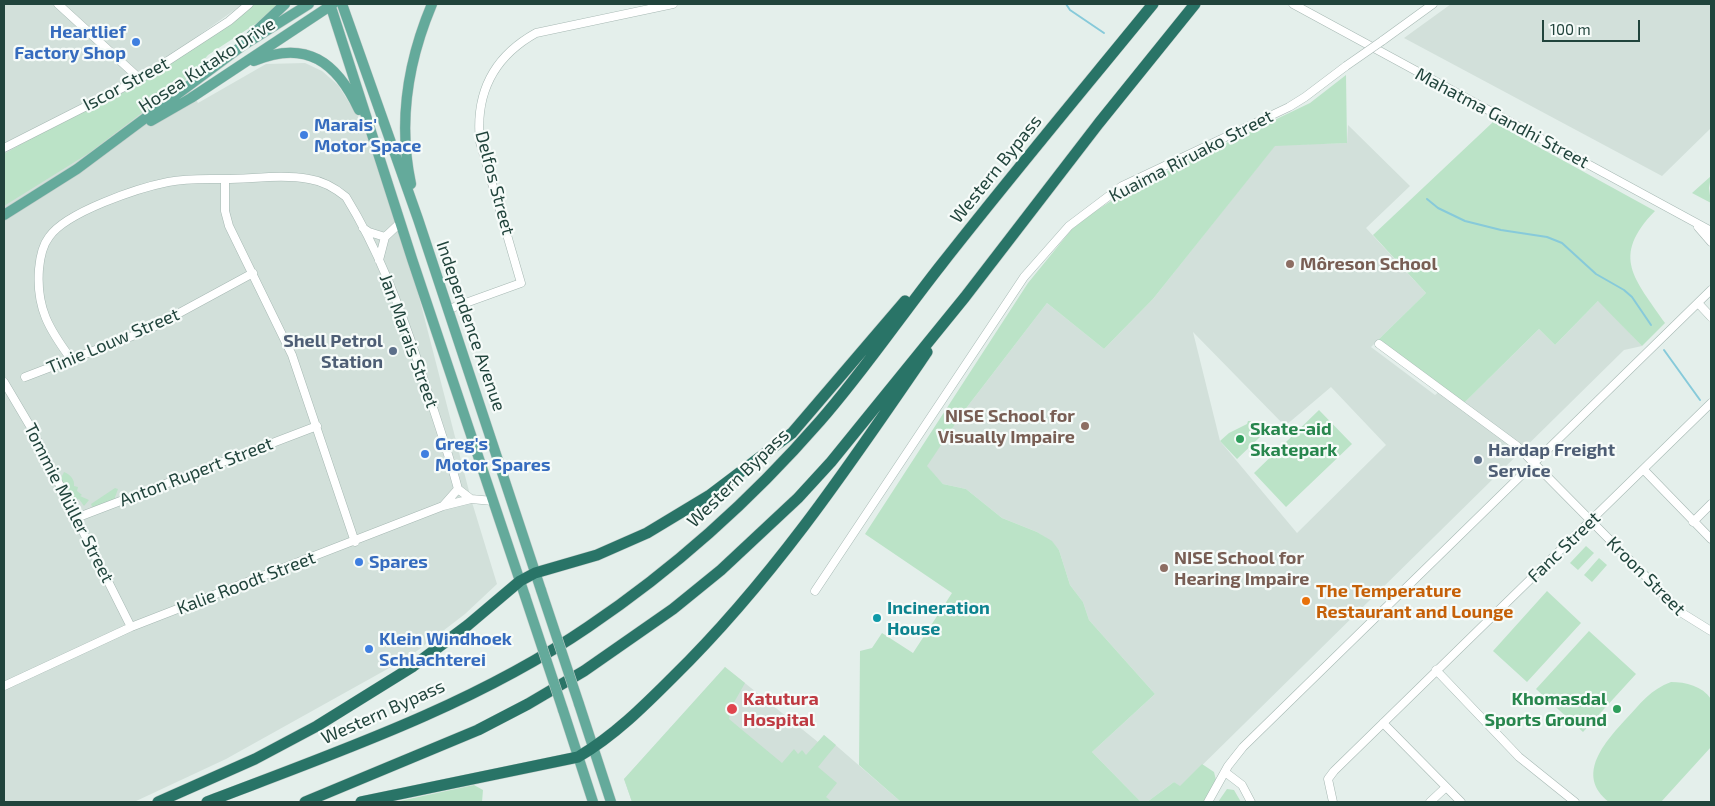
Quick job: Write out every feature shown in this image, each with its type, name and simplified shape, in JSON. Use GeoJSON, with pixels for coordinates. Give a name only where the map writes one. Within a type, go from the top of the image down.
{"type":"FeatureCollection","features":[{"type":"Feature","properties":{"kind":"highway","name":"Western Bypass"},"geometry":{"type":"LineString","coordinates":[[207,802],[344,750],[520,668],[585,630],[664,572],[743,503],[848,387],[939,268],[1153,4]]}},
{"type":"Feature","properties":{"kind":"highway"},"geometry":{"type":"LineString","coordinates":[[305,802],[460,738],[519,709],[584,671],[673,610],[721,570],[798,498],[831,462],[965,298],[1116,101],[1195,4]]}},
{"type":"Feature","properties":{"kind":"highway"},"geometry":{"type":"LineString","coordinates":[[158,802],[255,759],[317,726],[412,667],[468,625],[520,581],[536,573],[597,555],[647,533],[732,479],[792,433],[921,282],[939,268]]}},
{"type":"Feature","properties":{"kind":"highway"},"geometry":{"type":"LineString","coordinates":[[361,802],[578,757],[594,747],[654,696],[703,648],[755,590],[811,517],[965,298]]}},
{"type":"Feature","properties":{"kind":"main road"},"geometry":{"type":"LineString","coordinates":[[242,46],[285,4]]}},
{"type":"Feature","properties":{"kind":"main road","name":"Hosea Kutako Drive"},"geometry":{"type":"LineString","coordinates":[[124,136],[182,89],[242,46],[309,4]]}},
{"type":"Feature","properties":{"kind":"main road","name":"Hosea Kutako Drive"},"geometry":{"type":"LineString","coordinates":[[4,215],[124,136],[239,67],[331,4]]}},
{"type":"Feature","properties":{"kind":"main road","name":"Independence Avenue"},"geometry":{"type":"LineString","coordinates":[[331,4],[400,223],[594,802]]}},
{"type":"Feature","properties":{"kind":"main road","name":"Independence Avenue"},"geometry":{"type":"LineString","coordinates":[[342,4],[449,309],[611,802]]}},
{"type":"Feature","properties":{"kind":"main road"},"geometry":{"type":"LineString","coordinates":[[418,218],[410,177],[405,107],[415,50],[432,4]]}},
{"type":"Feature","properties":{"kind":"main road"},"geometry":{"type":"LineString","coordinates":[[239,67],[263,57],[292,52],[320,61],[343,79],[374,142]]}},
{"type":"Feature","properties":{"kind":"street"},"geometry":{"type":"LineString","coordinates":[[58,4],[140,79]]}},
{"type":"Feature","properties":{"kind":"street","name":"Iscor Street"},"geometry":{"type":"LineString","coordinates":[[4,148],[140,79],[169,62],[249,4]]}},
{"type":"Feature","properties":{"kind":"street","name":"Delfos Street"},"geometry":{"type":"LineString","coordinates":[[449,309],[521,283],[480,142],[480,108],[492,75],[510,51],[536,33],[672,4]]}},
{"type":"Feature","properties":{"kind":"street","name":"Mahatma Gandhi Street"},"geometry":{"type":"LineString","coordinates":[[1293,4],[1711,231]]}},
{"type":"Feature","properties":{"kind":"street","name":"Kuaima Riruako Street"},"geometry":{"type":"LineString","coordinates":[[815,591],[1024,277],[1069,226],[1122,186],[1289,107],[1433,4]]}},
{"type":"Feature","properties":{"kind":"street","name":"Jan Marais Street"},"geometry":{"type":"LineString","coordinates":[[71,359],[48,325],[40,307],[38,286],[43,248],[49,236],[77,214],[147,187],[170,181],[297,178],[317,181],[337,190],[346,197],[378,260],[408,330],[452,460],[458,489]]}},
{"type":"Feature","properties":{"kind":"street"},"geometry":{"type":"LineString","coordinates":[[225,179],[225,211],[229,226],[292,355],[355,542]]}},
{"type":"Feature","properties":{"kind":"street"},"geometry":{"type":"LineString","coordinates":[[1685,216],[1711,227]]}},
{"type":"Feature","properties":{"kind":"street"},"geometry":{"type":"LineString","coordinates":[[1685,216],[1711,242]]}},
{"type":"Feature","properties":{"kind":"street"},"geometry":{"type":"LineString","coordinates":[[378,260],[385,237],[400,223]]}},
{"type":"Feature","properties":{"kind":"street"},"geometry":{"type":"LineString","coordinates":[[361,226],[369,232],[385,237]]}},
{"type":"Feature","properties":{"kind":"street","name":"Tinie Louw Street"},"geometry":{"type":"LineString","coordinates":[[25,377],[148,330],[253,273]]}},
{"type":"Feature","properties":{"kind":"street"},"geometry":{"type":"LineString","coordinates":[[1208,802],[1224,772],[1251,739],[1711,290]]}},
{"type":"Feature","properties":{"kind":"street"},"geometry":{"type":"LineString","coordinates":[[1698,303],[1711,316]]}},
{"type":"Feature","properties":{"kind":"street","name":"Kroon Street"},"geometry":{"type":"LineString","coordinates":[[1379,344],[1504,435],[1682,613],[1711,631]]}},
{"type":"Feature","properties":{"kind":"street","name":"Tommie Müller Street"},"geometry":{"type":"LineString","coordinates":[[4,382],[27,419],[132,626]]}},
{"type":"Feature","properties":{"kind":"street","name":"Fanc Street"},"geometry":{"type":"LineString","coordinates":[[1333,802],[1328,779],[1436,670],[1711,403]]}},
{"type":"Feature","properties":{"kind":"street","name":"Anton Rupert Street"},"geometry":{"type":"LineString","coordinates":[[76,518],[317,426]]}},
{"type":"Feature","properties":{"kind":"street"},"geometry":{"type":"LineString","coordinates":[[1644,470],[1711,539]]}},
{"type":"Feature","properties":{"kind":"street"},"geometry":{"type":"LineString","coordinates":[[443,506],[458,489],[471,498]]}},
{"type":"Feature","properties":{"kind":"street","name":"Kalie Roodt Street"},"geometry":{"type":"LineString","coordinates":[[4,686],[132,626],[355,542],[443,506],[471,498],[493,501]]}},
{"type":"Feature","properties":{"kind":"street"},"geometry":{"type":"LineString","coordinates":[[1693,522],[1711,504]]}},
{"type":"Feature","properties":{"kind":"street"},"geometry":{"type":"LineString","coordinates":[[1436,670],[1519,757],[1575,802]]}},
{"type":"Feature","properties":{"kind":"street"},"geometry":{"type":"LineString","coordinates":[[1383,723],[1445,788],[1461,802]]}},
{"type":"Feature","properties":{"kind":"street"},"geometry":{"type":"LineString","coordinates":[[1224,772],[1242,785],[1250,802]]}},
{"type":"Feature","properties":{"kind":"street"},"geometry":{"type":"LineString","coordinates":[[1430,802],[1445,788]]}},
{"type":"Feature","properties":{"kind":"shaded area"},"geometry":{"type":"Polygon","coordinates":[[[4,4],[243,4],[171,55],[198,103],[266,64],[305,63],[322,71],[338,85],[374,142],[400,223],[471,499],[497,584],[465,614],[409,657],[226,759],[134,802],[4,802],[4,4]]]}},
{"type":"Feature","properties":{"kind":"shaded area"},"geometry":{"type":"Polygon","coordinates":[[[1451,4],[1711,4],[1711,128],[1662,176],[1404,38],[1451,4]]]}},
{"type":"Feature","properties":{"kind":"shaded area"},"geometry":{"type":"Polygon","coordinates":[[[1348,125],[1410,186],[1366,228],[1426,293],[1371,347],[1435,395],[1441,390],[1462,405],[1539,329],[1555,345],[1599,300],[1642,346],[1624,350],[1180,787],[1174,782],[1147,802],[1141,802],[1092,752],[1155,694],[1089,620],[1083,602],[1070,585],[1059,550],[1052,542],[1037,532],[1002,518],[966,489],[943,484],[926,466],[964,411],[1047,303],[1104,349],[1153,299],[1275,145],[1347,143],[1348,125]],[[1193,332],[1220,441],[1297,533],[1386,445],[1331,387],[1285,426],[1193,332]]]}},
{"type":"Feature","properties":{"kind":"shaded area","name":"Katutura Hospital"},"geometry":{"type":"Polygon","coordinates":[[[725,667],[818,742],[824,735],[901,802],[632,802],[624,779],[725,667]]]}},
{"type":"Feature","properties":{"kind":"green space"},"geometry":{"type":"Polygon","coordinates":[[[253,4],[279,4],[266,17],[208,55],[188,78],[89,153],[4,206],[4,154],[55,125],[133,88],[234,21],[253,4]]]}},
{"type":"Feature","properties":{"kind":"green space"},"geometry":{"type":"Polygon","coordinates":[[[1346,75],[1347,143],[1275,146],[1153,299],[1104,349],[1047,303],[964,411],[927,466],[943,484],[966,489],[1002,518],[1037,532],[1052,541],[1059,550],[1070,585],[1083,602],[1089,620],[1155,694],[1092,752],[1141,802],[901,802],[859,765],[860,651],[872,648],[882,633],[913,653],[952,593],[865,534],[1028,283],[1072,229],[1128,190],[1310,103],[1346,75]]]}},
{"type":"Feature","properties":{"kind":"green space"},"geometry":{"type":"Polygon","coordinates":[[[1493,122],[1655,211],[1641,227],[1633,242],[1630,255],[1632,268],[1637,280],[1665,323],[1642,346],[1598,301],[1555,345],[1539,329],[1462,405],[1376,342],[1426,293],[1373,235],[1493,122]]]}},
{"type":"Feature","properties":{"kind":"green space"},"geometry":{"type":"Polygon","coordinates":[[[1711,176],[1709,188],[1711,203],[1692,193],[1711,176]]]}},
{"type":"Feature","properties":{"kind":"green space"},"geometry":{"type":"Polygon","coordinates":[[[1319,410],[1352,444],[1286,507],[1254,473],[1319,410]]]}},
{"type":"Feature","properties":{"kind":"green space","name":"Skate-aid Skatepark"},"geometry":{"type":"Polygon","coordinates":[[[1248,421],[1251,421],[1260,437],[1237,459],[1220,441],[1229,433],[1247,424],[1248,421]]]}},
{"type":"Feature","properties":{"kind":"green space"},"geometry":{"type":"Polygon","coordinates":[[[64,472],[72,478],[74,486],[78,487],[77,491],[82,495],[80,496],[89,500],[84,506],[79,499],[72,501],[71,494],[63,486],[61,478],[64,472]]]}},
{"type":"Feature","properties":{"kind":"green space"},"geometry":{"type":"Polygon","coordinates":[[[115,488],[118,489],[114,500],[92,507],[91,504],[115,488]]]}},
{"type":"Feature","properties":{"kind":"green space"},"geometry":{"type":"Polygon","coordinates":[[[1586,546],[1594,553],[1578,570],[1570,563],[1586,546]]]}},
{"type":"Feature","properties":{"kind":"green space"},"geometry":{"type":"Polygon","coordinates":[[[1599,558],[1607,565],[1592,582],[1584,575],[1599,558]]]}},
{"type":"Feature","properties":{"kind":"green space"},"geometry":{"type":"Polygon","coordinates":[[[1547,591],[1581,623],[1527,682],[1493,651],[1547,591]]]}},
{"type":"Feature","properties":{"kind":"green space"},"geometry":{"type":"Polygon","coordinates":[[[1589,631],[1636,674],[1583,732],[1536,689],[1589,631]]]}},
{"type":"Feature","properties":{"kind":"green space","name":"Katutura Hospital"},"geometry":{"type":"Polygon","coordinates":[[[725,667],[745,683],[732,706],[729,719],[782,763],[794,749],[798,754],[802,750],[806,755],[824,735],[836,745],[818,767],[837,783],[826,797],[832,802],[632,802],[624,779],[725,667]]]}},
{"type":"Feature","properties":{"kind":"green space"},"geometry":{"type":"Polygon","coordinates":[[[1671,682],[1698,688],[1711,699],[1711,747],[1661,802],[1609,802],[1599,792],[1594,781],[1597,759],[1610,737],[1641,703],[1652,693],[1671,682]]]}},
{"type":"Feature","properties":{"kind":"green space"},"geometry":{"type":"Polygon","coordinates":[[[1202,764],[1214,772],[1216,780],[1204,802],[1147,802],[1174,782],[1180,786],[1202,764]]]}},
{"type":"Feature","properties":{"kind":"green space"},"geometry":{"type":"Polygon","coordinates":[[[474,785],[483,790],[482,802],[395,802],[474,785]]]}},
{"type":"Feature","properties":{"kind":"green space"},"geometry":{"type":"Polygon","coordinates":[[[1227,789],[1234,790],[1241,802],[1218,802],[1227,789]]]}},
{"type":"Feature","properties":{"kind":"waterway"},"geometry":{"type":"LineString","coordinates":[[1066,4],[1070,10],[1104,33]]}},
{"type":"Feature","properties":{"kind":"waterway"},"geometry":{"type":"LineString","coordinates":[[1427,199],[1438,208],[1465,221],[1501,230],[1547,237],[1562,243],[1596,274],[1624,290],[1632,297],[1651,325]]}},
{"type":"Feature","properties":{"kind":"waterway"},"geometry":{"type":"LineString","coordinates":[[1664,350],[1700,400]]}},
{"type":"Feature","properties":{"kind":"place","name":"Heartlief Factory Shop"},"geometry":{"type":"Point","coordinates":[136,42]}},
{"type":"Feature","properties":{"kind":"place","name":"Marais' Motor Space"},"geometry":{"type":"Point","coordinates":[304,135]}},
{"type":"Feature","properties":{"kind":"place","name":"Môreson School"},"geometry":{"type":"Point","coordinates":[1290,264]}},
{"type":"Feature","properties":{"kind":"place","name":"Shell Petrol Station"},"geometry":{"type":"Point","coordinates":[393,351]}},
{"type":"Feature","properties":{"kind":"place","name":"NISE School for Visually Impaire"},"geometry":{"type":"Point","coordinates":[1085,426]}},
{"type":"Feature","properties":{"kind":"place","name":"Skate-aid Skatepark"},"geometry":{"type":"Point","coordinates":[1240,439]}},
{"type":"Feature","properties":{"kind":"place","name":"Greg's Motor Spares"},"geometry":{"type":"Point","coordinates":[425,454]}},
{"type":"Feature","properties":{"kind":"place","name":"Hardap Freight Service"},"geometry":{"type":"Point","coordinates":[1478,460]}},
{"type":"Feature","properties":{"kind":"place","name":"Spares"},"geometry":{"type":"Point","coordinates":[359,562]}},
{"type":"Feature","properties":{"kind":"place","name":"NISE School for Hearing Impaire"},"geometry":{"type":"Point","coordinates":[1164,568]}},
{"type":"Feature","properties":{"kind":"place","name":"The Temperature Restaurant and Lounge"},"geometry":{"type":"Point","coordinates":[1306,601]}},
{"type":"Feature","properties":{"kind":"place","name":"Incineration House"},"geometry":{"type":"Point","coordinates":[877,618]}},
{"type":"Feature","properties":{"kind":"place","name":"Klein Windhoek Schlachterei"},"geometry":{"type":"Point","coordinates":[369,649]}},
{"type":"Feature","properties":{"kind":"place","name":"Katutura Hospital"},"geometry":{"type":"Point","coordinates":[732,709]}},
{"type":"Feature","properties":{"kind":"place","name":"Khomasdal Sports Ground"},"geometry":{"type":"Point","coordinates":[1617,709]}}]}
